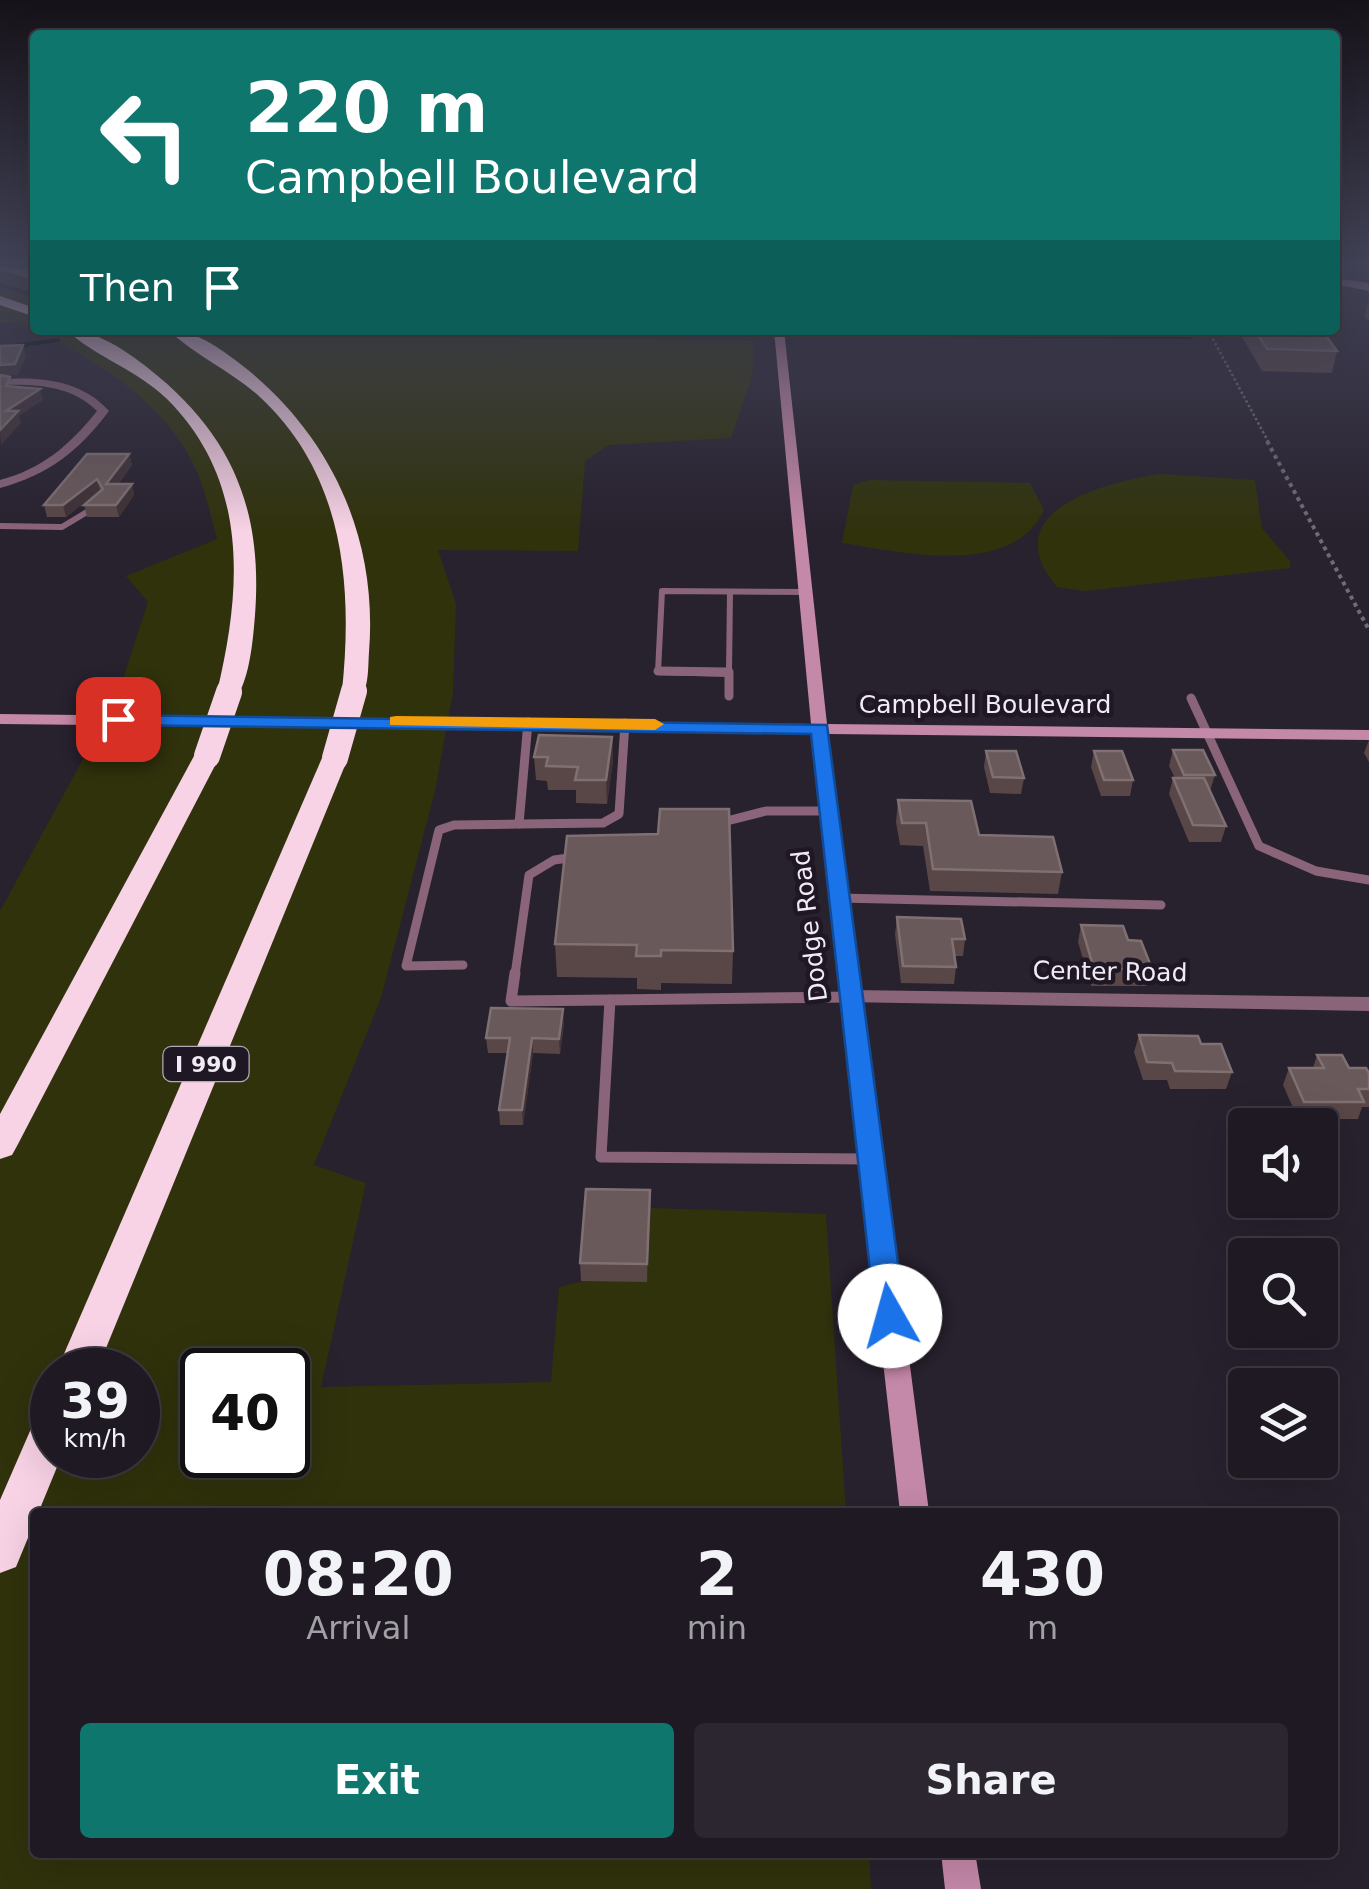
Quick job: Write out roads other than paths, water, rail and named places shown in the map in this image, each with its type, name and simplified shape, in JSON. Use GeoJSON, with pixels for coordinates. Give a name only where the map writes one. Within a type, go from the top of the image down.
{"type":"FeatureCollection","features":[{"type":"Feature","properties":{"kind":"highway"},"geometry":{"type":"LineString","coordinates":[[0,1146],[207,756],[242,647],[248,585],[243,506],[220,455],[181,405],[143,370],[116,354]]}},
{"type":"Feature","properties":{"kind":"highway","name":"I 990"},"geometry":{"type":"LineString","coordinates":[[86,1348],[335,758],[354,690],[362,640],[361,588],[354,538],[340,497],[304,434],[262,385],[214,354]]}},
{"type":"Feature","properties":{"kind":"highway"},"geometry":{"type":"LineString","coordinates":[[0,1552],[31,1478]]}},
{"type":"Feature","properties":{"kind":"street","name":"Dodge Road"},"geometry":{"type":"LineString","coordinates":[[782,354],[828,812],[914,1508]]}},
{"type":"Feature","properties":{"kind":"street"},"geometry":{"type":"LineString","coordinates":[[0,382],[74,390],[91,395],[103,410],[78,445],[54,466],[0,484]]}},
{"type":"Feature","properties":{"kind":"street","name":"Campbell Boulevard"},"geometry":{"type":"LineString","coordinates":[[0,719],[625,723],[1369,735]]}},
{"type":"Feature","properties":{"kind":"street","name":"Center Road"},"geometry":{"type":"LineString","coordinates":[[850,996],[1369,1004]]}},
{"type":"Feature","properties":{"kind":"street"},"geometry":{"type":"LineString","coordinates":[[959,1858],[962,1889]]}},
{"type":"Feature","properties":{"kind":"lane"},"geometry":{"type":"LineString","coordinates":[[0,526],[69,526],[84,520],[100,497]]}},
{"type":"Feature","properties":{"kind":"lane"},"geometry":{"type":"LineString","coordinates":[[729,672],[658,672],[662,591],[807,592]]}},
{"type":"Feature","properties":{"kind":"lane"},"geometry":{"type":"LineString","coordinates":[[729,696],[730,592]]}},
{"type":"Feature","properties":{"kind":"lane"},"geometry":{"type":"LineString","coordinates":[[1191,698],[1259,846],[1316,871],[1369,880]]}},
{"type":"Feature","properties":{"kind":"lane"},"geometry":{"type":"LineString","coordinates":[[519,824],[528,722]]}},
{"type":"Feature","properties":{"kind":"lane"},"geometry":{"type":"LineString","coordinates":[[463,965],[406,966],[439,830],[454,826],[603,823],[619,814],[625,723]]}},
{"type":"Feature","properties":{"kind":"lane"},"geometry":{"type":"LineString","coordinates":[[710,823],[736,822],[766,811],[828,812]]}},
{"type":"Feature","properties":{"kind":"lane"},"geometry":{"type":"LineString","coordinates":[[586,857],[554,860],[528,875],[511,1001],[850,996]]}},
{"type":"Feature","properties":{"kind":"lane"},"geometry":{"type":"LineString","coordinates":[[838,898],[1161,906]]}},
{"type":"Feature","properties":{"kind":"lane"},"geometry":{"type":"LineString","coordinates":[[610,1000],[600,1157],[870,1159]]}}]}
